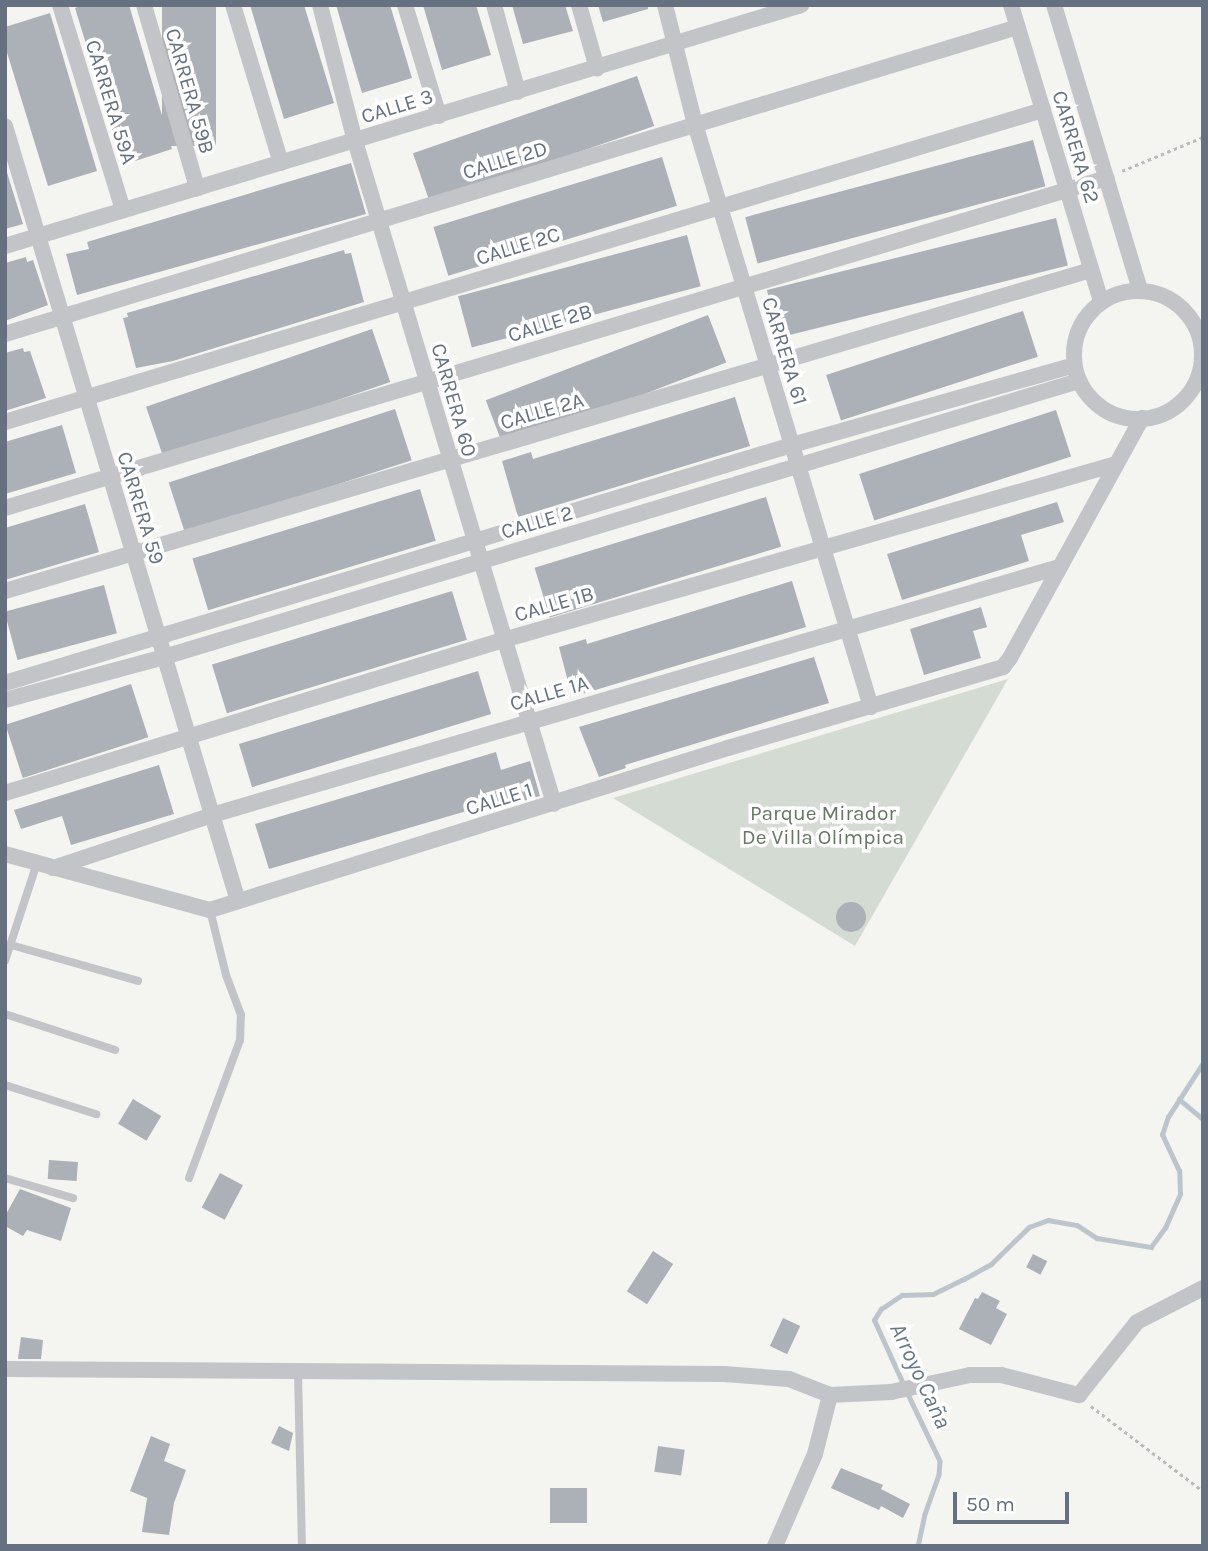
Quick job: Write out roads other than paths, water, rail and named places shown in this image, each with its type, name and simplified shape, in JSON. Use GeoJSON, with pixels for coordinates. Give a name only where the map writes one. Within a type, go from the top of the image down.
{"type":"FeatureCollection","features":[{"type":"Feature","properties":{"kind":"street","name":"CARRERA 59A"},"geometry":{"type":"LineString","coordinates":[[60,5],[123,210]]}},
{"type":"Feature","properties":{"kind":"street","name":"CARRERA 59B"},"geometry":{"type":"LineString","coordinates":[[144,5],[197,188]]}},
{"type":"Feature","properties":{"kind":"street"},"geometry":{"type":"LineString","coordinates":[[233,5],[281,163]]}},
{"type":"Feature","properties":{"kind":"street","name":"CARRERA 60"},"geometry":{"type":"LineString","coordinates":[[320,5],[355,141],[554,804]]}},
{"type":"Feature","properties":{"kind":"street"},"geometry":{"type":"LineString","coordinates":[[405,5],[439,116]]}},
{"type":"Feature","properties":{"kind":"street"},"geometry":{"type":"LineString","coordinates":[[494,5],[518,92]]}},
{"type":"Feature","properties":{"kind":"street"},"geometry":{"type":"LineString","coordinates":[[579,5],[597,68]]}},
{"type":"Feature","properties":{"kind":"street","name":"CARRERA 61"},"geometry":{"type":"LineString","coordinates":[[665,5],[695,124],[871,707]]}},
{"type":"Feature","properties":{"kind":"street","name":"CALLE 3"},"geometry":{"type":"LineString","coordinates":[[5,246],[801,5]]}},
{"type":"Feature","properties":{"kind":"street","name":"CARRERA 62"},"geometry":{"type":"LineString","coordinates":[[1011,5],[1101,302]]}},
{"type":"Feature","properties":{"kind":"street","name":"CARRERA 62"},"geometry":{"type":"LineString","coordinates":[[1054,5],[1140,290]]}},
{"type":"Feature","properties":{"kind":"street","name":"CALLE 2D"},"geometry":{"type":"LineString","coordinates":[[5,334],[1018,27]]}},
{"type":"Feature","properties":{"kind":"street","name":"CALLE 2C"},"geometry":{"type":"LineString","coordinates":[[5,422],[1043,110]]}},
{"type":"Feature","properties":{"kind":"street","name":"CARRERA 59"},"geometry":{"type":"LineString","coordinates":[[5,126],[238,901]]}},
{"type":"Feature","properties":{"kind":"street","name":"CALLE 2B"},"geometry":{"type":"LineString","coordinates":[[5,508],[1107,178]]}},
{"type":"Feature","properties":{"kind":"street","name":"CALLE 2A"},"geometry":{"type":"LineString","coordinates":[[5,591],[1091,270]]}},
{"type":"Feature","properties":{"kind":"street"},"geometry":{"type":"LineString","coordinates":[[1140,290],[1159,294],[1178,305],[1192,321],[1200,342],[1200,382],[1181,402],[1163,413],[1142,418],[1123,417],[1105,410],[1090,397],[1077,373],[1074,347],[1079,329],[1101,302],[1119,293],[1140,290]]}},
{"type":"Feature","properties":{"kind":"street","name":"CALLE 2"},"geometry":{"type":"LineString","coordinates":[[5,683],[792,445],[1077,373]]}},
{"type":"Feature","properties":{"kind":"street","name":"CALLE 2"},"geometry":{"type":"LineString","coordinates":[[5,700],[164,657],[480,560],[798,467],[1077,373]]}},
{"type":"Feature","properties":{"kind":"street"},"geometry":{"type":"LineString","coordinates":[[1059,567],[1142,418]]}},
{"type":"Feature","properties":{"kind":"street","name":"CALLE 1B"},"geometry":{"type":"LineString","coordinates":[[5,793],[503,640],[1116,464]]}},
{"type":"Feature","properties":{"kind":"street","name":"CALLE 1A"},"geometry":{"type":"LineString","coordinates":[[54,868],[212,815],[1059,567]]}},
{"type":"Feature","properties":{"kind":"street","name":"CALLE 1"},"geometry":{"type":"LineString","coordinates":[[210,910],[728,748],[1003,667],[1059,567]]}},
{"type":"Feature","properties":{"kind":"street"},"geometry":{"type":"LineString","coordinates":[[5,854],[210,910]]}},
{"type":"Feature","properties":{"kind":"street"},"geometry":{"type":"LineString","coordinates":[[5,1369],[724,1374],[789,1379],[830,1395],[891,1392],[970,1375],[1001,1375],[1079,1395],[1137,1322],[1203,1288]]}},
{"type":"Feature","properties":{"kind":"street"},"geometry":{"type":"LineString","coordinates":[[775,1546],[815,1454],[830,1395]]}},
{"type":"Feature","properties":{"kind":"lane"},"geometry":{"type":"LineString","coordinates":[[5,961],[37,863]]}},
{"type":"Feature","properties":{"kind":"lane"},"geometry":{"type":"LineString","coordinates":[[188,1178],[240,1040],[241,1015],[210,910]]}},
{"type":"Feature","properties":{"kind":"lane"},"geometry":{"type":"LineString","coordinates":[[11,944],[138,981]]}},
{"type":"Feature","properties":{"kind":"lane"},"geometry":{"type":"LineString","coordinates":[[5,1014],[116,1050]]}},
{"type":"Feature","properties":{"kind":"lane"},"geometry":{"type":"LineString","coordinates":[[5,1085],[96,1114]]}},
{"type":"Feature","properties":{"kind":"lane"},"geometry":{"type":"LineString","coordinates":[[5,1178],[73,1198]]}},
{"type":"Feature","properties":{"kind":"lane"},"geometry":{"type":"LineString","coordinates":[[298,1373],[302,1546]]}},
{"type":"Feature","properties":{"kind":"waterway","name":"Arroyo Caña"},"geometry":{"type":"LineString","coordinates":[[903,1384],[874,1320],[881,1309],[902,1295],[933,1294],[964,1279],[991,1264],[1029,1227],[1048,1220],[1077,1225],[1097,1238],[1151,1247],[1165,1228],[1180,1194],[1179,1171],[1162,1135],[1168,1117],[1203,1063]]}},
{"type":"Feature","properties":{"kind":"waterway"},"geometry":{"type":"LineString","coordinates":[[1179,1099],[1203,1119]]}},
{"type":"Feature","properties":{"kind":"waterway","name":"Arroyo Caña"},"geometry":{"type":"LineString","coordinates":[[907,1392],[940,1461],[939,1475],[925,1514],[918,1546]]}},
{"type":"Feature","properties":{"kind":"park label","name":"Parque Mirador De Villa Olímpica"},"geometry":{"type":"Point","coordinates":[823,825]}}]}
